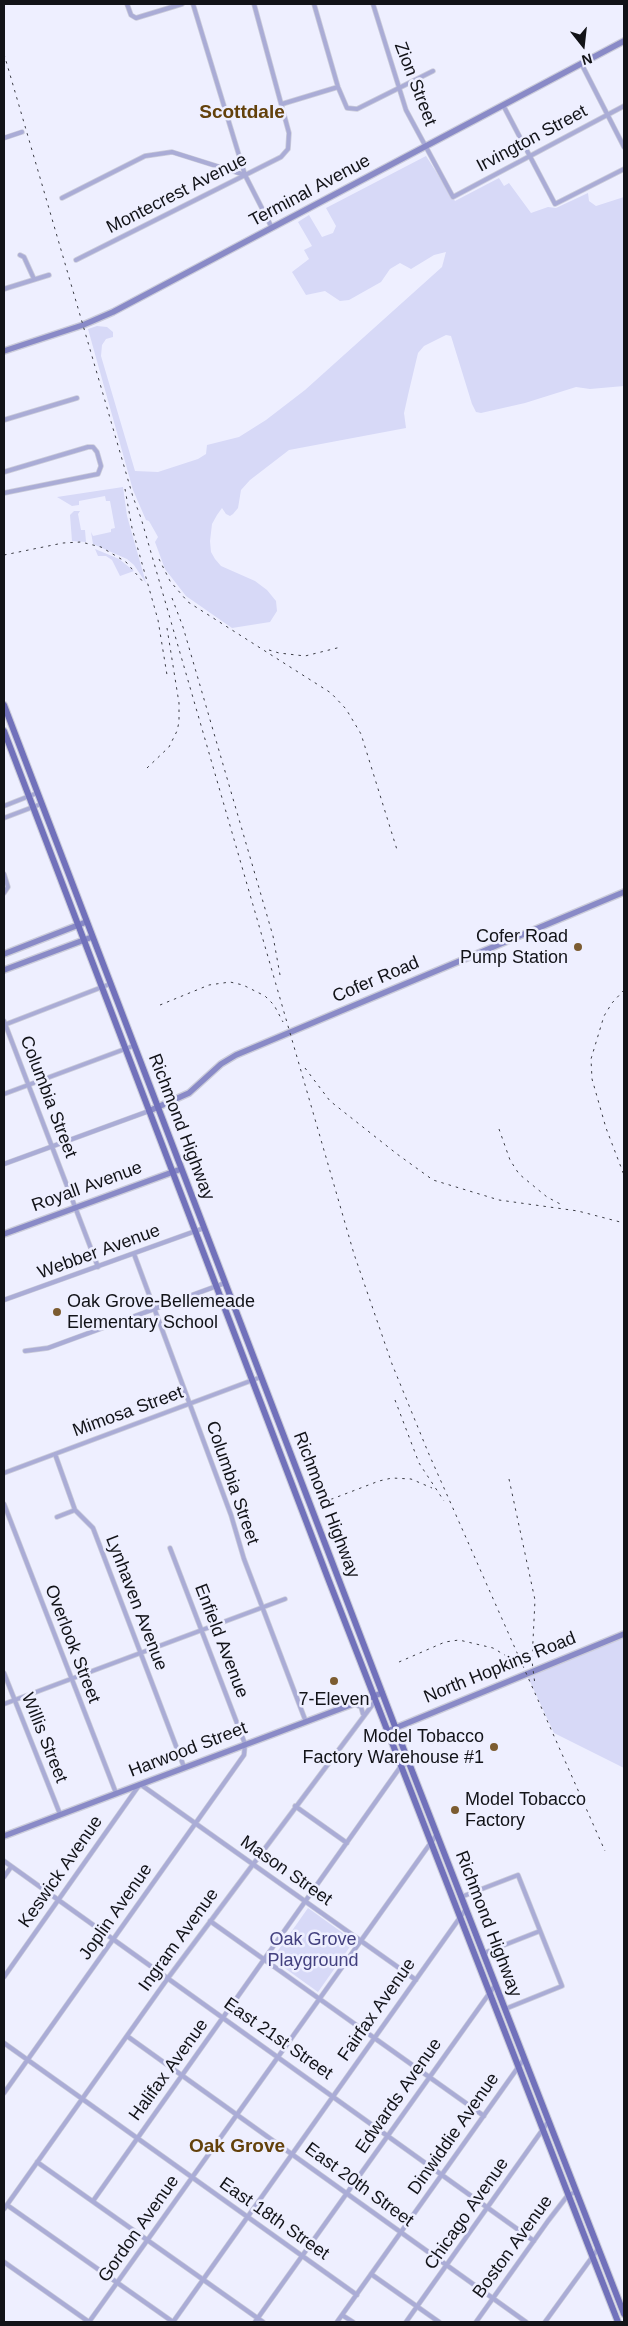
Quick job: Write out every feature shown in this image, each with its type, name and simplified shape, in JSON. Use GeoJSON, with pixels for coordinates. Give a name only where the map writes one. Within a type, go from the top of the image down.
{"type":"FeatureCollection","features":[{"type":"Feature","properties":{"kind":"main road","name":"Richmond Highway"},"geometry":{"type":"LineString","coordinates":[[4,705],[409,1763],[598,2249],[624,2311]]}},
{"type":"Feature","properties":{"kind":"main road","name":"Richmond Highway"},"geometry":{"type":"LineString","coordinates":[[4,731],[252,1381],[519,2067],[616,2322]]}},
{"type":"Feature","properties":{"kind":"street"},"geometry":{"type":"LineString","coordinates":[[127,4],[131,15],[136,18],[182,4]]}},
{"type":"Feature","properties":{"kind":"street"},"geometry":{"type":"LineString","coordinates":[[193,4],[245,175],[272,228]]}},
{"type":"Feature","properties":{"kind":"street"},"geometry":{"type":"LineString","coordinates":[[254,4],[282,104],[338,87]]}},
{"type":"Feature","properties":{"kind":"street"},"geometry":{"type":"LineString","coordinates":[[314,4],[344,105],[353,110],[433,71]]}},
{"type":"Feature","properties":{"kind":"street","name":"Zion Street"},"geometry":{"type":"LineString","coordinates":[[373,4],[397,88],[406,110],[454,197]]}},
{"type":"Feature","properties":{"kind":"street","name":"Terminal Avenue"},"geometry":{"type":"LineString","coordinates":[[4,351],[92,322],[624,41]]}},
{"type":"Feature","properties":{"kind":"street"},"geometry":{"type":"LineString","coordinates":[[580,64],[624,147]]}},
{"type":"Feature","properties":{"kind":"street","name":"Montecrest Avenue"},"geometry":{"type":"LineString","coordinates":[[76,260],[281,157],[288,149],[289,133],[282,104]]}},
{"type":"Feature","properties":{"kind":"street"},"geometry":{"type":"LineString","coordinates":[[503,105],[555,204],[624,169]]}},
{"type":"Feature","properties":{"kind":"street","name":"Irvington Street"},"geometry":{"type":"LineString","coordinates":[[454,197],[624,106]]}},
{"type":"Feature","properties":{"kind":"street"},"geometry":{"type":"LineString","coordinates":[[4,138],[22,132]]}},
{"type":"Feature","properties":{"kind":"street"},"geometry":{"type":"LineString","coordinates":[[62,198],[145,156],[172,152],[245,175]]}},
{"type":"Feature","properties":{"kind":"street"},"geometry":{"type":"LineString","coordinates":[[20,255],[24,257],[34,279]]}},
{"type":"Feature","properties":{"kind":"street"},"geometry":{"type":"LineString","coordinates":[[4,289],[49,275]]}},
{"type":"Feature","properties":{"kind":"street"},"geometry":{"type":"LineString","coordinates":[[4,420],[78,398]]}},
{"type":"Feature","properties":{"kind":"street"},"geometry":{"type":"LineString","coordinates":[[4,472],[88,447],[92,447],[98,452],[100,466],[98,474],[4,493]]}},
{"type":"Feature","properties":{"kind":"street"},"geometry":{"type":"LineString","coordinates":[[4,806],[37,793]]}},
{"type":"Feature","properties":{"kind":"street"},"geometry":{"type":"LineString","coordinates":[[4,818],[41,804]]}},
{"type":"Feature","properties":{"kind":"street"},"geometry":{"type":"LineString","coordinates":[[4,874],[8,890],[4,894]]}},
{"type":"Feature","properties":{"kind":"street","name":"Cofer Road"},"geometry":{"type":"LineString","coordinates":[[149,1111],[189,1093],[220,1064],[236,1055],[624,892]]}},
{"type":"Feature","properties":{"kind":"street"},"geometry":{"type":"LineString","coordinates":[[4,954],[86,922]]}},
{"type":"Feature","properties":{"kind":"street"},"geometry":{"type":"LineString","coordinates":[[4,970],[92,937]]}},
{"type":"Feature","properties":{"kind":"street"},"geometry":{"type":"LineString","coordinates":[[4,1023],[110,984]]}},
{"type":"Feature","properties":{"kind":"street","name":"Columbia Street"},"geometry":{"type":"LineString","coordinates":[[4,1023],[98,1267]]}},
{"type":"Feature","properties":{"kind":"street"},"geometry":{"type":"LineString","coordinates":[[4,1094],[133,1046]]}},
{"type":"Feature","properties":{"kind":"street"},"geometry":{"type":"LineString","coordinates":[[4,1164],[149,1111]]}},
{"type":"Feature","properties":{"kind":"street","name":"Royall Avenue"},"geometry":{"type":"LineString","coordinates":[[4,1234],[181,1169]]}},
{"type":"Feature","properties":{"kind":"street","name":"Webber Avenue"},"geometry":{"type":"LineString","coordinates":[[4,1300],[204,1228]]}},
{"type":"Feature","properties":{"kind":"street","name":"Columbia Street"},"geometry":{"type":"LineString","coordinates":[[134,1254],[190,1404],[262,1607],[306,1722]]}},
{"type":"Feature","properties":{"kind":"street"},"geometry":{"type":"LineString","coordinates":[[25,1351],[48,1348],[225,1283]]}},
{"type":"Feature","properties":{"kind":"street","name":"Mimosa Street"},"geometry":{"type":"LineString","coordinates":[[4,1473],[261,1377]]}},
{"type":"Feature","properties":{"kind":"street","name":"Lynhaven Avenue"},"geometry":{"type":"LineString","coordinates":[[55,1454],[75,1510],[92,1528],[184,1768]]}},
{"type":"Feature","properties":{"kind":"street","name":"Overlook Street"},"geometry":{"type":"LineString","coordinates":[[4,1504],[70,1679],[116,1793]]}},
{"type":"Feature","properties":{"kind":"street"},"geometry":{"type":"LineString","coordinates":[[57,1517],[75,1510]]}},
{"type":"Feature","properties":{"kind":"street","name":"Enfield Avenue"},"geometry":{"type":"LineString","coordinates":[[170,1548],[246,1744]]}},
{"type":"Feature","properties":{"kind":"street"},"geometry":{"type":"LineString","coordinates":[[4,1704],[285,1598]]}},
{"type":"Feature","properties":{"kind":"street","name":"North Hopkins Road"},"geometry":{"type":"LineString","coordinates":[[388,1731],[624,1634]]}},
{"type":"Feature","properties":{"kind":"street","name":"Willis Street"},"geometry":{"type":"LineString","coordinates":[[4,1672],[60,1814]]}},
{"type":"Feature","properties":{"kind":"street","name":"Harwood Street"},"geometry":{"type":"LineString","coordinates":[[4,1836],[246,1744],[375,1698],[382,1692]]}},
{"type":"Feature","properties":{"kind":"street","name":"Ingram Avenue"},"geometry":{"type":"LineString","coordinates":[[5,2207],[168,1978],[375,1698]]}},
{"type":"Feature","properties":{"kind":"street"},"geometry":{"type":"LineString","coordinates":[[354,1704],[362,1708],[362,1716]]}},
{"type":"Feature","properties":{"kind":"street","name":"Joplin Avenue"},"geometry":{"type":"LineString","coordinates":[[4,2093],[244,1755],[246,1744]]}},
{"type":"Feature","properties":{"kind":"street"},"geometry":{"type":"LineString","coordinates":[[401,1766],[409,1763]]}},
{"type":"Feature","properties":{"kind":"street","name":"Halifax Avenue"},"geometry":{"type":"LineString","coordinates":[[92,2201],[401,1766]]}},
{"type":"Feature","properties":{"kind":"street","name":"Mason Street"},"geometry":{"type":"LineString","coordinates":[[140,1784],[416,1980]]}},
{"type":"Feature","properties":{"kind":"street","name":"Keswick Avenue"},"geometry":{"type":"LineString","coordinates":[[4,1977],[140,1784]]}},
{"type":"Feature","properties":{"kind":"street"},"geometry":{"type":"LineString","coordinates":[[295,1806],[347,1843]]}},
{"type":"Feature","properties":{"kind":"street","name":"Gordon Avenue"},"geometry":{"type":"LineString","coordinates":[[89,2322],[437,1834]]}},
{"type":"Feature","properties":{"kind":"street","name":"East 21st Street"},"geometry":{"type":"LineString","coordinates":[[4,1861],[534,2240]]}},
{"type":"Feature","properties":{"kind":"street"},"geometry":{"type":"LineString","coordinates":[[4,1877],[11,1867]]}},
{"type":"Feature","properties":{"kind":"street"},"geometry":{"type":"LineString","coordinates":[[461,1897],[518,1875],[562,1986],[505,2009]]}},
{"type":"Feature","properties":{"kind":"street","name":"Fairfax Avenue"},"geometry":{"type":"LineString","coordinates":[[173,2322],[466,1909]]}},
{"type":"Feature","properties":{"kind":"street"},"geometry":{"type":"LineString","coordinates":[[210,1921],[484,2116]]}},
{"type":"Feature","properties":{"kind":"street"},"geometry":{"type":"LineString","coordinates":[[484,1953],[540,1931]]}},
{"type":"Feature","properties":{"kind":"street","name":"Edwards Avenue"},"geometry":{"type":"LineString","coordinates":[[256,2320],[496,1984]]}},
{"type":"Feature","properties":{"kind":"street","name":"East 20th Street"},"geometry":{"type":"LineString","coordinates":[[127,2036],[526,2322]]}},
{"type":"Feature","properties":{"kind":"street","name":"East 18th Street"},"geometry":{"type":"LineString","coordinates":[[4,2043],[357,2295]]}},
{"type":"Feature","properties":{"kind":"street","name":"Dinwiddie Avenue"},"geometry":{"type":"LineString","coordinates":[[337,2322],[525,2059]]}},
{"type":"Feature","properties":{"kind":"street","name":"Chicago Avenue"},"geometry":{"type":"LineString","coordinates":[[406,2322],[549,2122]]}},
{"type":"Feature","properties":{"kind":"street"},"geometry":{"type":"LineString","coordinates":[[37,2162],[256,2320],[263,2322]]}},
{"type":"Feature","properties":{"kind":"street","name":"Boston Avenue"},"geometry":{"type":"LineString","coordinates":[[476,2322],[568,2195],[576,2192]]}},
{"type":"Feature","properties":{"kind":"street"},"geometry":{"type":"LineString","coordinates":[[5,2207],[173,2322]]}},
{"type":"Feature","properties":{"kind":"street"},"geometry":{"type":"LineString","coordinates":[[545,2322],[598,2249]]}},
{"type":"Feature","properties":{"kind":"street"},"geometry":{"type":"LineString","coordinates":[[4,2262],[89,2322]]}},
{"type":"Feature","properties":{"kind":"street"},"geometry":{"type":"LineString","coordinates":[[372,2274],[439,2322]]}},
{"type":"Feature","properties":{"kind":"street"},"geometry":{"type":"LineString","coordinates":[[616,2322],[624,2311]]}},
{"type":"Feature","properties":{"kind":"street"},"geometry":{"type":"LineString","coordinates":[[342,2315],[353,2322]]}},
{"type":"Feature","properties":{"kind":"green space"},"geometry":{"type":"Polygon","coordinates":[[[426,156],[455,201],[499,178],[504,186],[509,183],[531,213],[548,207],[556,208],[588,193],[589,201],[596,206],[624,197],[624,386],[590,389],[576,387],[525,403],[481,413],[476,412],[451,336],[446,335],[424,346],[418,353],[404,413],[406,428],[289,450],[250,480],[241,490],[238,508],[233,514],[230,516],[226,514],[222,508],[217,515],[212,524],[210,541],[211,552],[215,559],[221,566],[255,581],[267,590],[276,601],[277,611],[270,622],[232,628],[186,596],[165,569],[155,542],[158,537],[149,521],[146,520],[133,490],[88,329],[97,326],[107,327],[113,332],[113,337],[106,339],[102,345],[101,356],[135,471],[158,472],[198,459],[206,454],[207,445],[239,437],[266,420],[305,390],[442,267],[446,252],[434,255],[411,269],[400,263],[390,269],[381,282],[349,300],[340,301],[325,291],[306,295],[292,272],[309,259],[304,250],[312,246],[298,222],[309,215],[322,237],[333,233],[336,226],[326,208],[426,156]]]}},
{"type":"Feature","properties":{"kind":"green space"},"geometry":{"type":"Polygon","coordinates":[[[123,487],[127,516],[146,583],[134,565],[127,559],[93,544],[91,532],[93,536],[111,532],[111,529],[115,528],[110,501],[106,501],[105,496],[79,501],[79,505],[72,506],[57,497],[123,487]]]}},
{"type":"Feature","properties":{"kind":"green space"},"geometry":{"type":"Polygon","coordinates":[[[74,511],[80,511],[78,514],[81,530],[85,530],[86,542],[72,541],[70,515],[74,511]]]}},
{"type":"Feature","properties":{"kind":"green space"},"geometry":{"type":"Polygon","coordinates":[[[95,549],[119,559],[134,571],[120,576],[112,560],[106,556],[98,556],[95,549]]]}},
{"type":"Feature","properties":{"kind":"green space"},"geometry":{"type":"Polygon","coordinates":[[[624,1636],[624,1768],[554,1733],[526,1673],[624,1636]]]}},
{"type":"Feature","properties":{"kind":"green space","name":"Oak Grove Playground"},"geometry":{"type":"Polygon","coordinates":[[[308,1908],[354,1941],[318,1992],[272,1959],[308,1908]]]}},
{"type":"Feature","properties":{"kind":"railway"},"geometry":{"type":"LineString","coordinates":[[4,54],[133,497],[141,518],[354,1254],[392,1364],[428,1452],[605,1851]]}},
{"type":"Feature","properties":{"kind":"railway"},"geometry":{"type":"LineString","coordinates":[[125,489],[132,528],[158,620],[167,675]]}},
{"type":"Feature","properties":{"kind":"railway"},"geometry":{"type":"LineString","coordinates":[[4,555],[63,543],[81,542],[101,547],[126,562],[144,583]]}},
{"type":"Feature","properties":{"kind":"railway"},"geometry":{"type":"LineString","coordinates":[[159,559],[170,581],[188,602],[331,693],[346,709],[361,734],[398,853]]}},
{"type":"Feature","properties":{"kind":"railway"},"geometry":{"type":"LineString","coordinates":[[172,598],[183,627],[273,936],[280,975]]}},
{"type":"Feature","properties":{"kind":"railway"},"geometry":{"type":"LineString","coordinates":[[147,768],[169,747],[179,722],[179,703],[167,628]]}},
{"type":"Feature","properties":{"kind":"railway"},"geometry":{"type":"LineString","coordinates":[[269,650],[305,656],[341,647]]}},
{"type":"Feature","properties":{"kind":"railway"},"geometry":{"type":"LineString","coordinates":[[160,1005],[209,985],[230,982],[243,985],[265,996],[274,1005],[283,1022]]}},
{"type":"Feature","properties":{"kind":"railway"},"geometry":{"type":"LineString","coordinates":[[624,990],[612,1003],[604,1016],[591,1059],[592,1079],[606,1128],[624,1175]]}},
{"type":"Feature","properties":{"kind":"railway"},"geometry":{"type":"LineString","coordinates":[[305,1068],[330,1101],[433,1180],[499,1200],[578,1211],[624,1223]]}},
{"type":"Feature","properties":{"kind":"railway"},"geometry":{"type":"LineString","coordinates":[[499,1129],[510,1160],[519,1174],[547,1197],[564,1206]]}},
{"type":"Feature","properties":{"kind":"railway"},"geometry":{"type":"LineString","coordinates":[[395,1400],[419,1463],[444,1501]]}},
{"type":"Feature","properties":{"kind":"railway"},"geometry":{"type":"LineString","coordinates":[[324,1502],[392,1478],[411,1479],[432,1488]]}},
{"type":"Feature","properties":{"kind":"railway"},"geometry":{"type":"LineString","coordinates":[[509,1479],[535,1600],[532,1661],[535,1685]]}},
{"type":"Feature","properties":{"kind":"railway"},"geometry":{"type":"LineString","coordinates":[[399,1662],[445,1642],[459,1640],[493,1648],[513,1660],[520,1669]]}},
{"type":"Feature","properties":{"kind":"place","name":"Cofer Road Pump Station"},"geometry":{"type":"Point","coordinates":[578,947]}},
{"type":"Feature","properties":{"kind":"place","name":"Oak Grove-Bellemeade Elementary School"},"geometry":{"type":"Point","coordinates":[57,1312]}},
{"type":"Feature","properties":{"kind":"place","name":"7-Eleven"},"geometry":{"type":"Point","coordinates":[334,1681]}},
{"type":"Feature","properties":{"kind":"place","name":"Model Tobacco Factory Warehouse #1"},"geometry":{"type":"Point","coordinates":[494,1747]}},
{"type":"Feature","properties":{"kind":"place","name":"Model Tobacco Factory"},"geometry":{"type":"Point","coordinates":[455,1810]}},
{"type":"Feature","properties":{"kind":"district","name":"Scottdale"},"geometry":{"type":"Point","coordinates":[242,113]}},
{"type":"Feature","properties":{"kind":"district","name":"Oak Grove"},"geometry":{"type":"Point","coordinates":[237,2147]}}]}
